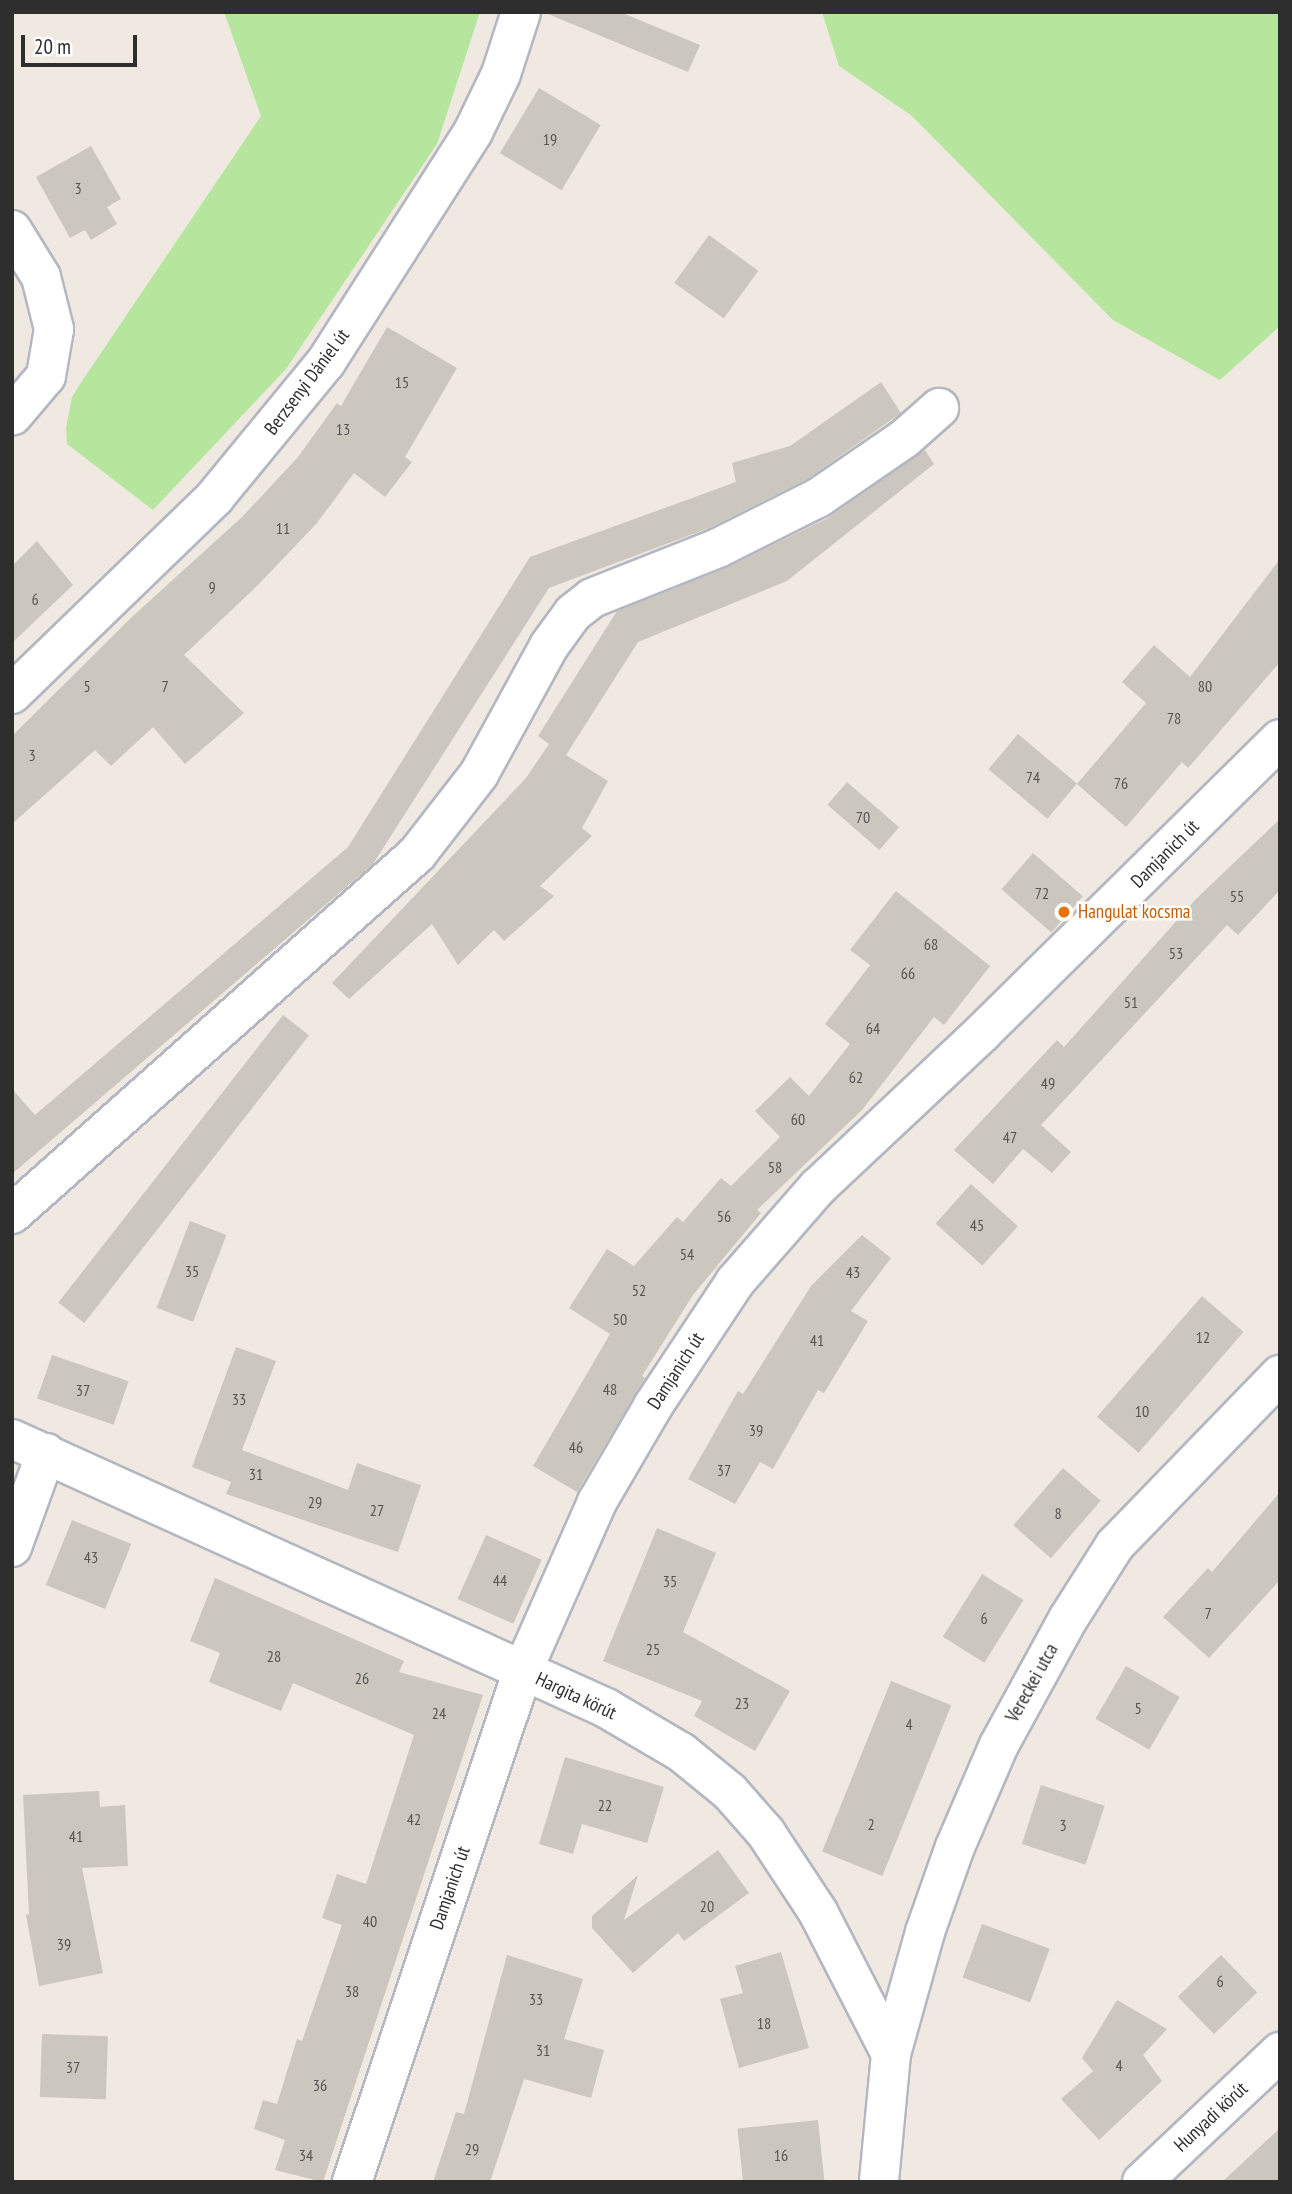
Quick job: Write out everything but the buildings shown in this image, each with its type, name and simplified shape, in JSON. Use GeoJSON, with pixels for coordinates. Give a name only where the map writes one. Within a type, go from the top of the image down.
{"type":"FeatureCollection","features":[{"type":"Feature","properties":{"kind":"street","name":"Berzsenyi Dániel út"},"geometry":{"type":"LineString","coordinates":[[12,694],[215,497],[326,362],[473,132],[501,74],[521,12]]}},
{"type":"Feature","properties":{"kind":"street"},"geometry":{"type":"LineString","coordinates":[[12,230],[41,277],[54,329],[46,376],[12,416]]}},
{"type":"Feature","properties":{"kind":"street"},"geometry":{"type":"LineString","coordinates":[[12,1214],[417,854],[480,774],[549,646],[573,613],[592,598],[718,548],[818,498],[904,439],[939,408]]}},
{"type":"Feature","properties":{"kind":"street","name":"Damjanich út"},"geometry":{"type":"LineString","coordinates":[[352,2182],[523,1670],[597,1502],[653,1406],[735,1282],[818,1187],[983,1032],[1280,738]]}},
{"type":"Feature","properties":{"kind":"street","name":"Vereckei utca"},"geometry":{"type":"LineString","coordinates":[[891,2054],[925,1932],[959,1838],[999,1745],[1062,1628],[1115,1545],[1280,1375]]}},
{"type":"Feature","properties":{"kind":"street"},"geometry":{"type":"LineString","coordinates":[[12,1547],[29,1446]]}},
{"type":"Feature","properties":{"kind":"street","name":"Hargita körút"},"geometry":{"type":"LineString","coordinates":[[29,1446],[606,1708],[681,1752],[749,1811],[818,1912],[891,2054]]}},
{"type":"Feature","properties":{"kind":"street","name":"Hunyadi körút"},"geometry":{"type":"LineString","coordinates":[[1143,2182],[1280,2052]]}},
{"type":"Feature","properties":{"kind":"street"},"geometry":{"type":"LineString","coordinates":[[879,2182],[891,2054]]}},
{"type":"Feature","properties":{"kind":"green space"},"geometry":{"type":"Polygon","coordinates":[[[224,12],[480,12],[437,144],[286,369],[153,510],[67,444],[66,428],[72,397],[80,384],[261,116],[224,12]]]}},
{"type":"Feature","properties":{"kind":"green space"},"geometry":{"type":"Polygon","coordinates":[[[822,12],[1280,12],[1280,326],[1220,380],[1113,320],[912,116],[839,66],[822,12]]]}},
{"type":"Feature","properties":{"kind":"place","name":"Hangulat kocsma"},"geometry":{"type":"Point","coordinates":[1064,912]}}]}
